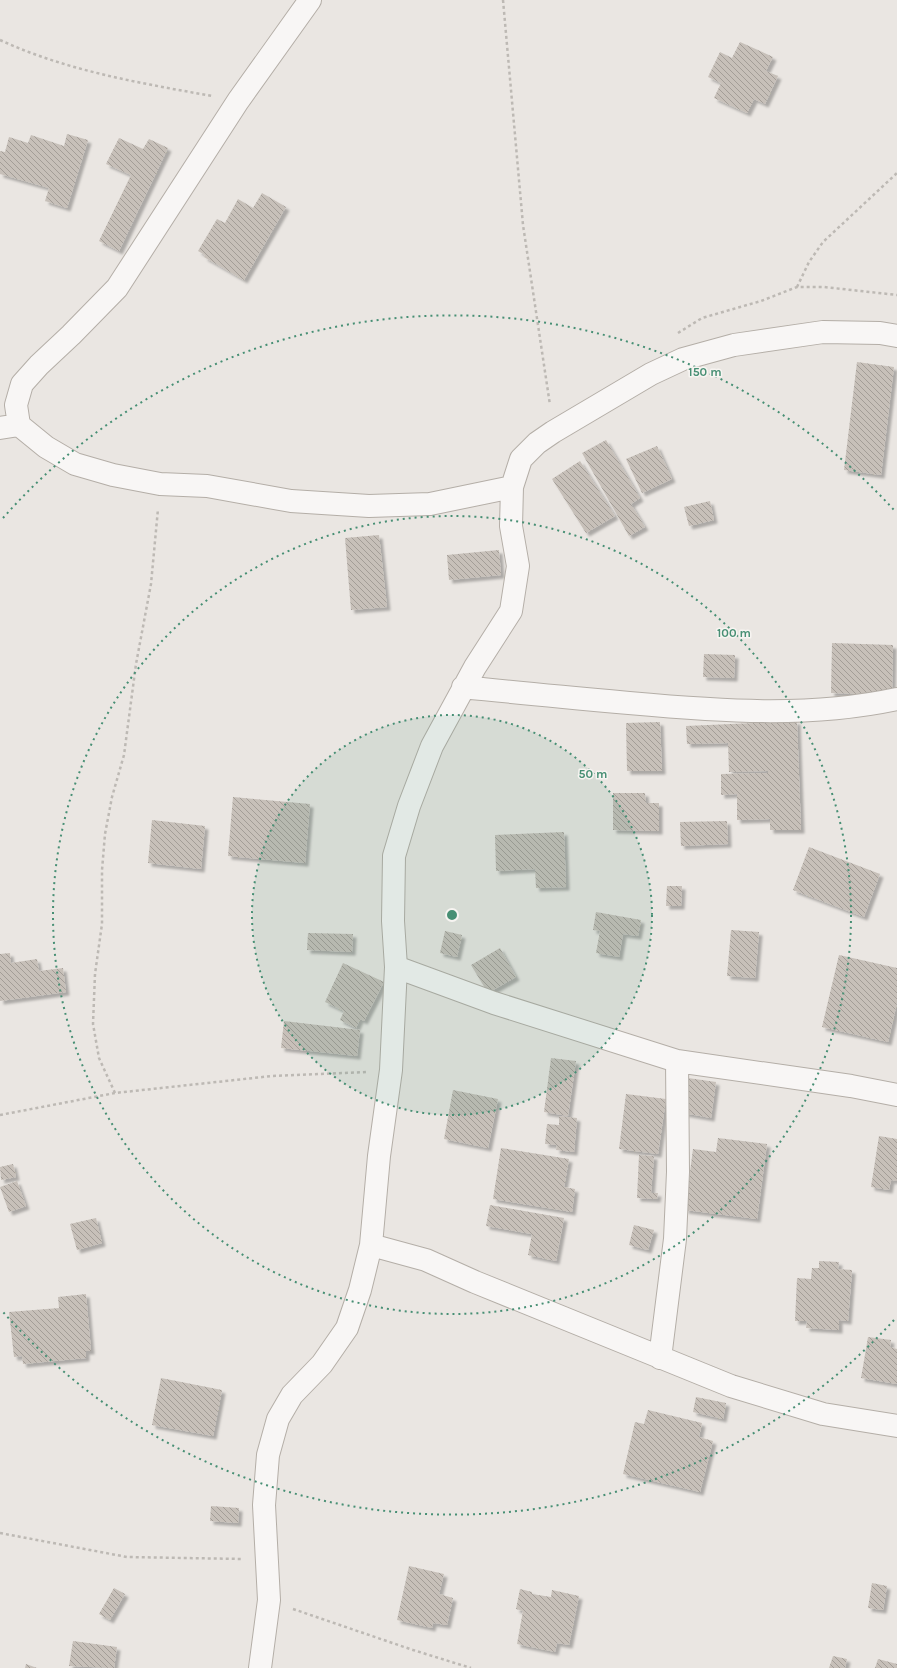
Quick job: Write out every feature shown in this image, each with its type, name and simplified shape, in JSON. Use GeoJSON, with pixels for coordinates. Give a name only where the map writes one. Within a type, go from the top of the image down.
{"type":"FeatureCollection","features":[{"type":"Feature","properties":{"kind":"street"},"geometry":{"type":"LineString","coordinates":[[310,0],[238,101],[118,288],[71,336],[39,365],[22,384],[10,426],[75,464],[113,475],[160,484],[207,486],[291,501],[369,506],[430,504],[512,487]]}},
{"type":"Feature","properties":{"kind":"street"},"geometry":{"type":"LineString","coordinates":[[260,1668],[269,1600],[264,1505],[268,1455],[278,1419],[292,1395],[322,1364],[347,1328],[360,1290],[371,1245],[379,1156],[391,1070],[396,967],[392,921],[394,856],[409,806],[432,746],[463,688],[511,611],[517,583],[518,566],[511,526],[512,487],[521,458],[553,432],[651,374],[683,359],[734,345],[823,332],[880,333],[897,336]]}},
{"type":"Feature","properties":{"kind":"street"},"geometry":{"type":"LineString","coordinates":[[463,688],[694,709],[783,712],[864,706],[897,699]]}},
{"type":"Feature","properties":{"kind":"street"},"geometry":{"type":"LineString","coordinates":[[396,967],[494,1003],[677,1061],[851,1086],[897,1095]]}},
{"type":"Feature","properties":{"kind":"street"},"geometry":{"type":"LineString","coordinates":[[660,1358],[675,1240],[678,1172],[677,1061]]}},
{"type":"Feature","properties":{"kind":"street"},"geometry":{"type":"LineString","coordinates":[[371,1245],[426,1260],[475,1282],[731,1386],[823,1414],[897,1426]]}},
{"type":"Feature","properties":{"kind":"path"},"geometry":{"type":"LineString","coordinates":[[503,0],[523,225],[553,432]]}},
{"type":"Feature","properties":{"kind":"path"},"geometry":{"type":"LineString","coordinates":[[0,40],[17,48],[106,76],[238,101]]}},
{"type":"Feature","properties":{"kind":"path"},"geometry":{"type":"LineString","coordinates":[[797,287],[809,262],[823,242],[897,173]]}},
{"type":"Feature","properties":{"kind":"path"},"geometry":{"type":"LineString","coordinates":[[672,338],[702,318],[761,301],[797,287],[824,287],[897,295]]}},
{"type":"Feature","properties":{"kind":"path"},"geometry":{"type":"LineString","coordinates":[[115,1093],[99,1058],[93,1024],[95,974],[102,924],[105,834],[112,797],[124,755],[136,664],[151,584],[160,484]]}},
{"type":"Feature","properties":{"kind":"path"},"geometry":{"type":"LineString","coordinates":[[0,1115],[115,1093],[272,1076],[391,1070]]}},
{"type":"Feature","properties":{"kind":"path"},"geometry":{"type":"LineString","coordinates":[[0,1533],[127,1558],[236,1560],[266,1557]]}},
{"type":"Feature","properties":{"kind":"path"},"geometry":{"type":"LineString","coordinates":[[269,1600],[413,1650],[471,1668]]}},
{"type":"Feature","properties":{"kind":"building"},"geometry":{"type":"Polygon","coordinates":[[[740,42],[773,57],[766,71],[778,76],[765,104],[754,99],[747,113],[714,98],[721,83],[708,77],[720,52],[732,58],[740,42]]]}},
{"type":"Feature","properties":{"kind":"building"},"geometry":{"type":"Polygon","coordinates":[[[67,134],[88,140],[67,208],[45,201],[49,188],[0,174],[0,151],[5,152],[9,137],[28,143],[31,135],[64,146],[67,134]]]}},
{"type":"Feature","properties":{"kind":"building"},"geometry":{"type":"Polygon","coordinates":[[[119,138],[143,149],[149,139],[168,148],[119,251],[99,241],[131,175],[106,164],[119,138]]]}},
{"type":"Feature","properties":{"kind":"building"},"geometry":{"type":"Polygon","coordinates":[[[262,193],[286,207],[244,280],[204,257],[205,255],[198,251],[217,219],[225,223],[238,199],[253,208],[262,193]]]}},
{"type":"Feature","properties":{"kind":"building"},"geometry":{"type":"Polygon","coordinates":[[[857,362],[894,367],[881,475],[844,470],[857,362]]]}},
{"type":"Feature","properties":{"kind":"building"},"geometry":{"type":"Polygon","coordinates":[[[606,440],[640,498],[631,504],[645,527],[629,536],[582,453],[606,440]]]}},
{"type":"Feature","properties":{"kind":"building"},"geometry":{"type":"Polygon","coordinates":[[[657,446],[672,479],[642,493],[626,459],[657,446]]]}},
{"type":"Feature","properties":{"kind":"building"},"geometry":{"type":"Polygon","coordinates":[[[580,461],[615,516],[586,533],[552,479],[580,461]]]}},
{"type":"Feature","properties":{"kind":"building"},"geometry":{"type":"Polygon","coordinates":[[[710,501],[714,520],[689,526],[684,507],[710,501]]]}},
{"type":"Feature","properties":{"kind":"building"},"geometry":{"type":"Polygon","coordinates":[[[379,535],[387,607],[351,610],[345,538],[379,535]]]}},
{"type":"Feature","properties":{"kind":"building"},"geometry":{"type":"Polygon","coordinates":[[[499,550],[501,575],[449,580],[447,555],[499,550]]]}},
{"type":"Feature","properties":{"kind":"building"},"geometry":{"type":"Polygon","coordinates":[[[832,643],[893,645],[892,695],[831,693],[832,643]]]}},
{"type":"Feature","properties":{"kind":"building"},"geometry":{"type":"Polygon","coordinates":[[[704,654],[735,655],[734,678],[703,677],[704,654]]]}},
{"type":"Feature","properties":{"kind":"building"},"geometry":{"type":"Polygon","coordinates":[[[797,721],[801,830],[770,830],[770,819],[737,820],[737,794],[721,795],[721,774],[768,773],[768,771],[729,772],[728,743],[687,744],[686,726],[797,721]]]}},
{"type":"Feature","properties":{"kind":"building"},"geometry":{"type":"Polygon","coordinates":[[[660,722],[662,771],[627,771],[626,723],[660,722]]]}},
{"type":"Feature","properties":{"kind":"building"},"geometry":{"type":"Polygon","coordinates":[[[613,793],[645,793],[646,803],[659,803],[659,831],[613,830],[613,793]]]}},
{"type":"Feature","properties":{"kind":"building"},"geometry":{"type":"Polygon","coordinates":[[[233,797],[310,804],[305,863],[228,856],[233,797]]]}},
{"type":"Feature","properties":{"kind":"building"},"geometry":{"type":"Polygon","coordinates":[[[152,820],[205,826],[201,869],[148,863],[152,820]]]}},
{"type":"Feature","properties":{"kind":"building"},"geometry":{"type":"Polygon","coordinates":[[[727,821],[728,844],[681,846],[680,822],[727,821]]]}},
{"type":"Feature","properties":{"kind":"building"},"geometry":{"type":"Polygon","coordinates":[[[564,832],[566,887],[536,888],[535,869],[496,871],[495,835],[564,832]]]}},
{"type":"Feature","properties":{"kind":"building"},"geometry":{"type":"Polygon","coordinates":[[[809,847],[880,874],[864,917],[793,890],[809,847]]]}},
{"type":"Feature","properties":{"kind":"building"},"geometry":{"type":"Polygon","coordinates":[[[667,886],[682,886],[681,906],[666,906],[667,886]]]}},
{"type":"Feature","properties":{"kind":"building"},"geometry":{"type":"Polygon","coordinates":[[[596,912],[641,920],[638,936],[623,934],[619,957],[596,953],[600,931],[593,930],[596,912]]]}},
{"type":"Feature","properties":{"kind":"building"},"geometry":{"type":"Polygon","coordinates":[[[731,930],[759,932],[755,978],[727,976],[731,930]]]}},
{"type":"Feature","properties":{"kind":"building"},"geometry":{"type":"Polygon","coordinates":[[[445,931],[462,935],[457,957],[440,953],[445,931]]]}},
{"type":"Feature","properties":{"kind":"building"},"geometry":{"type":"Polygon","coordinates":[[[308,933],[353,934],[352,952],[307,950],[308,933]]]}},
{"type":"Feature","properties":{"kind":"building"},"geometry":{"type":"Polygon","coordinates":[[[500,948],[516,977],[488,993],[471,965],[500,948]]]}},
{"type":"Feature","properties":{"kind":"building"},"geometry":{"type":"Polygon","coordinates":[[[10,953],[11,963],[37,959],[39,971],[63,968],[66,992],[0,1001],[0,954],[10,953]]]}},
{"type":"Feature","properties":{"kind":"building"},"geometry":{"type":"Polygon","coordinates":[[[839,955],[897,968],[897,1003],[888,1042],[822,1027],[839,955]]]}},
{"type":"Feature","properties":{"kind":"building"},"geometry":{"type":"Polygon","coordinates":[[[343,963],[384,982],[364,1021],[360,1019],[356,1028],[340,1020],[344,1011],[325,1002],[343,963]]]}},
{"type":"Feature","properties":{"kind":"building"},"geometry":{"type":"Polygon","coordinates":[[[284,1021],[360,1030],[357,1056],[281,1048],[284,1021]]]}},
{"type":"Feature","properties":{"kind":"building"},"geometry":{"type":"Polygon","coordinates":[[[551,1058],[576,1061],[568,1116],[544,1112],[551,1058]]]}},
{"type":"Feature","properties":{"kind":"building"},"geometry":{"type":"Polygon","coordinates":[[[688,1078],[716,1082],[711,1118],[683,1113],[688,1078]]]}},
{"type":"Feature","properties":{"kind":"building"},"geometry":{"type":"Polygon","coordinates":[[[453,1090],[498,1099],[488,1148],[444,1139],[453,1090]]]}},
{"type":"Feature","properties":{"kind":"building"},"geometry":{"type":"Polygon","coordinates":[[[626,1094],[666,1099],[658,1154],[619,1149],[626,1094]]]}},
{"type":"Feature","properties":{"kind":"building"},"geometry":{"type":"Polygon","coordinates":[[[559,1116],[577,1118],[574,1152],[556,1150],[557,1145],[545,1144],[547,1124],[559,1125],[559,1116]]]}},
{"type":"Feature","properties":{"kind":"building"},"geometry":{"type":"Polygon","coordinates":[[[879,1136],[897,1139],[897,1181],[891,1180],[889,1190],[871,1187],[879,1136]]]}},
{"type":"Feature","properties":{"kind":"building"},"geometry":{"type":"Polygon","coordinates":[[[718,1138],[767,1144],[757,1219],[685,1210],[693,1149],[716,1152],[718,1138]]]}},
{"type":"Feature","properties":{"kind":"building"},"geometry":{"type":"Polygon","coordinates":[[[501,1148],[569,1159],[564,1187],[575,1189],[572,1212],[493,1199],[501,1148]]]}},
{"type":"Feature","properties":{"kind":"building"},"geometry":{"type":"Polygon","coordinates":[[[639,1155],[654,1156],[651,1193],[658,1193],[657,1199],[637,1198],[639,1155]]]}},
{"type":"Feature","properties":{"kind":"building"},"geometry":{"type":"Polygon","coordinates":[[[13,1164],[16,1177],[1,1180],[0,1167],[13,1164]]]}},
{"type":"Feature","properties":{"kind":"building"},"geometry":{"type":"Polygon","coordinates":[[[17,1181],[26,1206],[9,1212],[0,1187],[17,1181]]]}},
{"type":"Feature","properties":{"kind":"building"},"geometry":{"type":"Polygon","coordinates":[[[490,1205],[564,1218],[556,1261],[528,1255],[532,1234],[486,1226],[490,1205]]]}},
{"type":"Feature","properties":{"kind":"building"},"geometry":{"type":"Polygon","coordinates":[[[96,1218],[102,1243],[77,1250],[70,1224],[96,1218]]]}},
{"type":"Feature","properties":{"kind":"building"},"geometry":{"type":"Polygon","coordinates":[[[634,1225],[654,1230],[648,1250],[629,1245],[634,1225]]]}},
{"type":"Feature","properties":{"kind":"building"},"geometry":{"type":"Polygon","coordinates":[[[819,1261],[839,1262],[838,1269],[852,1270],[848,1321],[839,1320],[839,1330],[806,1328],[807,1321],[795,1321],[797,1278],[811,1279],[812,1268],[819,1268],[819,1261]]]}},
{"type":"Feature","properties":{"kind":"building"},"geometry":{"type":"Polygon","coordinates":[[[86,1294],[91,1351],[86,1351],[86,1358],[23,1364],[22,1356],[14,1357],[9,1312],[59,1308],[58,1297],[86,1294]]]}},
{"type":"Feature","properties":{"kind":"building"},"geometry":{"type":"Polygon","coordinates":[[[868,1337],[891,1340],[890,1347],[897,1349],[897,1384],[861,1378],[868,1337]]]}},
{"type":"Feature","properties":{"kind":"building"},"geometry":{"type":"Polygon","coordinates":[[[161,1378],[222,1390],[213,1436],[152,1425],[161,1378]]]}},
{"type":"Feature","properties":{"kind":"building"},"geometry":{"type":"Polygon","coordinates":[[[696,1397],[726,1403],[723,1419],[693,1412],[696,1397]]]}},
{"type":"Feature","properties":{"kind":"building"},"geometry":{"type":"Polygon","coordinates":[[[648,1410],[702,1423],[699,1437],[713,1441],[700,1492],[623,1474],[635,1422],[644,1424],[648,1410]]]}},
{"type":"Feature","properties":{"kind":"building"},"geometry":{"type":"Polygon","coordinates":[[[211,1506],[239,1508],[238,1523],[210,1521],[211,1506]]]}},
{"type":"Feature","properties":{"kind":"building"},"geometry":{"type":"Polygon","coordinates":[[[409,1566],[444,1574],[439,1594],[453,1598],[447,1625],[433,1623],[432,1628],[397,1620],[409,1566]]]}},
{"type":"Feature","properties":{"kind":"building"},"geometry":{"type":"Polygon","coordinates":[[[872,1583],[887,1586],[883,1610],[868,1608],[872,1583]]]}},
{"type":"Feature","properties":{"kind":"building"},"geometry":{"type":"Polygon","coordinates":[[[114,1588],[125,1594],[110,1620],[99,1614],[114,1588]]]}},
{"type":"Feature","properties":{"kind":"building"},"geometry":{"type":"Polygon","coordinates":[[[520,1589],[532,1592],[532,1594],[551,1597],[552,1590],[579,1596],[569,1645],[557,1643],[555,1652],[517,1644],[523,1611],[516,1609],[520,1589]]]}},
{"type":"Feature","properties":{"kind":"building"},"geometry":{"type":"Polygon","coordinates":[[[73,1641],[117,1647],[114,1668],[69,1666],[73,1641]]]}},
{"type":"Feature","properties":{"kind":"building"},"geometry":{"type":"Polygon","coordinates":[[[833,1656],[847,1659],[845,1668],[829,1668],[833,1656]]]}},
{"type":"Feature","properties":{"kind":"building"},"geometry":{"type":"Polygon","coordinates":[[[878,1659],[897,1664],[897,1668],[875,1668],[878,1659]]]}},
{"type":"Feature","properties":{"kind":"building"},"geometry":{"type":"Polygon","coordinates":[[[26,1664],[37,1668],[25,1668],[26,1664]]]}}]}
